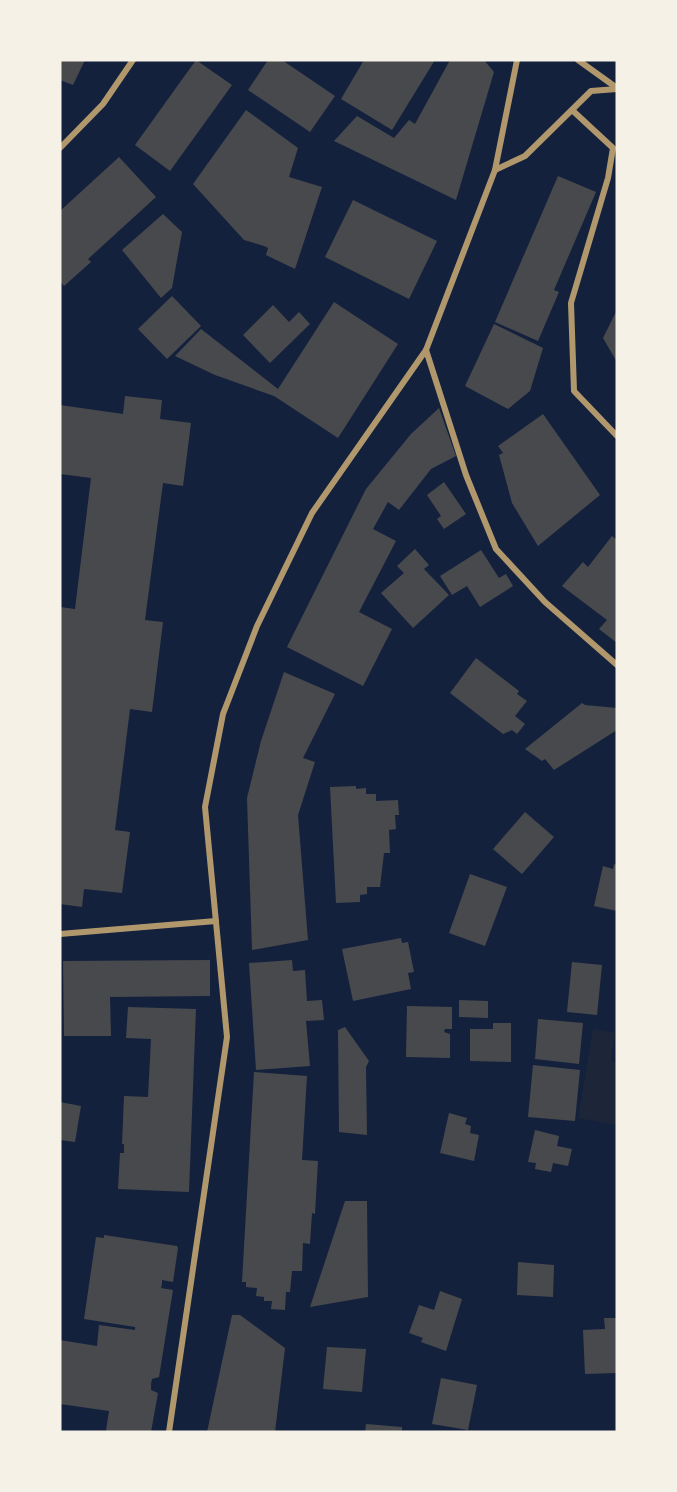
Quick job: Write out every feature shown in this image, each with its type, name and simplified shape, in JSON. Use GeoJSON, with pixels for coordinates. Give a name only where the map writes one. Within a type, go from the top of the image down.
{"type":"FeatureCollection","features":[{"type":"Feature","properties":{"kind":"street"},"geometry":{"type":"LineString","coordinates":[[60,148],[103,104],[133,60]]}},
{"type":"Feature","properties":{"kind":"street"},"geometry":{"type":"LineString","coordinates":[[169,1432],[227,1037],[205,807],[224,714],[257,626],[312,513],[426,350],[495,170],[516,60]]}},
{"type":"Feature","properties":{"kind":"street"},"geometry":{"type":"LineString","coordinates":[[578,60],[617,89]]}},
{"type":"Feature","properties":{"kind":"street"},"geometry":{"type":"LineString","coordinates":[[495,170],[525,156],[591,91],[617,89]]}},
{"type":"Feature","properties":{"kind":"street"},"geometry":{"type":"LineString","coordinates":[[572,110],[613,148],[608,178],[572,303],[574,391],[617,435]]}},
{"type":"Feature","properties":{"kind":"street"},"geometry":{"type":"LineString","coordinates":[[426,350],[466,475],[496,549],[545,602],[617,665]]}},
{"type":"Feature","properties":{"kind":"street"},"geometry":{"type":"LineString","coordinates":[[60,934],[216,921]]}},
{"type":"Feature","properties":{"kind":"shaded area"},"geometry":{"type":"Polygon","coordinates":[[[593,1029],[615,1033],[611,1061],[617,1063],[617,1125],[578,1118],[593,1029]]]}},
{"type":"Feature","properties":{"kind":"building"},"geometry":{"type":"Polygon","coordinates":[[[60,60],[85,60],[73,85],[60,80],[60,60]]]}},
{"type":"Feature","properties":{"kind":"building"},"geometry":{"type":"Polygon","coordinates":[[[196,60],[232,85],[170,171],[135,145],[196,60]]]}},
{"type":"Feature","properties":{"kind":"building"},"geometry":{"type":"Polygon","coordinates":[[[268,60],[282,60],[335,96],[310,132],[248,90],[268,60]]]}},
{"type":"Feature","properties":{"kind":"building"},"geometry":{"type":"Polygon","coordinates":[[[364,60],[435,60],[392,130],[341,99],[364,60]]]}},
{"type":"Feature","properties":{"kind":"building"},"geometry":{"type":"Polygon","coordinates":[[[450,60],[484,60],[494,72],[456,200],[334,141],[357,116],[394,138],[409,120],[415,124],[450,60]]]}},
{"type":"Feature","properties":{"kind":"building"},"geometry":{"type":"Polygon","coordinates":[[[246,110],[298,148],[289,177],[322,187],[295,269],[266,255],[268,248],[244,240],[193,184],[246,110]]]}},
{"type":"Feature","properties":{"kind":"building"},"geometry":{"type":"Polygon","coordinates":[[[119,157],[156,197],[88,259],[91,262],[64,286],[60,281],[60,211],[119,157]]]}},
{"type":"Feature","properties":{"kind":"building"},"geometry":{"type":"Polygon","coordinates":[[[558,176],[596,192],[554,290],[559,292],[538,341],[495,322],[558,176]]]}},
{"type":"Feature","properties":{"kind":"building"},"geometry":{"type":"Polygon","coordinates":[[[353,200],[437,241],[409,299],[325,257],[353,200]]]}},
{"type":"Feature","properties":{"kind":"building"},"geometry":{"type":"Polygon","coordinates":[[[163,214],[182,232],[172,288],[161,298],[122,250],[163,214]]]}},
{"type":"Feature","properties":{"kind":"building"},"geometry":{"type":"Polygon","coordinates":[[[172,296],[201,326],[167,359],[138,329],[172,296]]]}},
{"type":"Feature","properties":{"kind":"building"},"geometry":{"type":"Polygon","coordinates":[[[334,302],[398,344],[338,438],[274,396],[215,375],[175,356],[201,329],[278,389],[334,302]]]}},
{"type":"Feature","properties":{"kind":"building"},"geometry":{"type":"Polygon","coordinates":[[[273,305],[289,322],[299,312],[310,324],[270,363],[243,335],[273,305]]]}},
{"type":"Feature","properties":{"kind":"building"},"geometry":{"type":"Polygon","coordinates":[[[617,310],[617,362],[603,338],[617,310]]]}},
{"type":"Feature","properties":{"kind":"building"},"geometry":{"type":"Polygon","coordinates":[[[494,324],[543,348],[530,391],[508,409],[465,386],[494,324]]]}},
{"type":"Feature","properties":{"kind":"building"},"geometry":{"type":"Polygon","coordinates":[[[125,396],[162,400],[160,419],[191,423],[183,486],[163,483],[145,620],[163,622],[152,712],[130,709],[115,830],[130,832],[122,893],[84,889],[82,907],[60,904],[60,607],[75,609],[91,478],[60,474],[60,405],[123,414],[125,396]]]}},
{"type":"Feature","properties":{"kind":"building"},"geometry":{"type":"Polygon","coordinates":[[[439,408],[456,456],[431,469],[399,510],[388,502],[373,529],[396,541],[359,612],[392,629],[363,686],[287,647],[366,489],[411,434],[439,408]]]}},
{"type":"Feature","properties":{"kind":"building"},"geometry":{"type":"Polygon","coordinates":[[[543,414],[600,495],[538,546],[512,503],[499,455],[503,453],[498,446],[543,414]]]}},
{"type":"Feature","properties":{"kind":"building"},"geometry":{"type":"Polygon","coordinates":[[[444,482],[466,514],[444,529],[437,519],[441,516],[427,495],[444,482]]]}},
{"type":"Feature","properties":{"kind":"building"},"geometry":{"type":"Polygon","coordinates":[[[612,536],[617,540],[617,643],[599,629],[607,620],[562,586],[583,562],[588,567],[612,536]]]}},
{"type":"Feature","properties":{"kind":"building"},"geometry":{"type":"Polygon","coordinates":[[[415,549],[429,565],[424,569],[449,595],[413,628],[381,593],[404,573],[397,566],[415,549]]]}},
{"type":"Feature","properties":{"kind":"building"},"geometry":{"type":"Polygon","coordinates":[[[481,550],[499,578],[506,574],[513,586],[480,607],[467,586],[452,595],[440,576],[481,550]]]}},
{"type":"Feature","properties":{"kind":"building"},"geometry":{"type":"Polygon","coordinates":[[[476,658],[519,691],[517,694],[527,701],[515,716],[525,724],[517,734],[512,730],[503,734],[450,693],[476,658]]]}},
{"type":"Feature","properties":{"kind":"building"},"geometry":{"type":"Polygon","coordinates":[[[284,672],[335,694],[303,758],[315,762],[298,815],[308,940],[252,950],[247,798],[261,741],[284,672]]]}},
{"type":"Feature","properties":{"kind":"building"},"geometry":{"type":"Polygon","coordinates":[[[582,703],[617,708],[617,730],[554,770],[545,759],[542,761],[525,749],[582,703]]]}},
{"type":"Feature","properties":{"kind":"building"},"geometry":{"type":"Polygon","coordinates":[[[356,786],[356,789],[366,788],[366,794],[376,794],[376,801],[398,800],[399,815],[395,815],[396,829],[389,830],[390,853],[384,853],[380,887],[367,887],[367,894],[360,895],[360,902],[336,903],[330,787],[356,786]]]}},
{"type":"Feature","properties":{"kind":"building"},"geometry":{"type":"Polygon","coordinates":[[[525,812],[554,837],[522,874],[493,849],[525,812]]]}},
{"type":"Feature","properties":{"kind":"building"},"geometry":{"type":"Polygon","coordinates":[[[614,864],[617,865],[617,911],[594,906],[603,866],[613,869],[614,864]]]}},
{"type":"Feature","properties":{"kind":"building"},"geometry":{"type":"Polygon","coordinates":[[[470,874],[507,887],[485,946],[449,933],[470,874]]]}},
{"type":"Feature","properties":{"kind":"building"},"geometry":{"type":"Polygon","coordinates":[[[401,938],[402,943],[408,942],[414,972],[408,973],[411,989],[353,1001],[342,949],[401,938]]]}},
{"type":"Feature","properties":{"kind":"building"},"geometry":{"type":"Polygon","coordinates":[[[210,960],[210,996],[110,997],[111,1036],[64,1036],[63,961],[210,960]]]}},
{"type":"Feature","properties":{"kind":"building"},"geometry":{"type":"Polygon","coordinates":[[[292,960],[293,971],[305,970],[307,1001],[322,1000],[324,1020],[306,1021],[310,1066],[256,1070],[249,963],[292,960]]]}},
{"type":"Feature","properties":{"kind":"building"},"geometry":{"type":"Polygon","coordinates":[[[572,962],[602,965],[597,1015],[567,1012],[572,962]]]}},
{"type":"Feature","properties":{"kind":"building"},"geometry":{"type":"Polygon","coordinates":[[[459,1000],[488,1001],[488,1018],[459,1017],[459,1000]]]}},
{"type":"Feature","properties":{"kind":"building"},"geometry":{"type":"Polygon","coordinates":[[[407,1006],[452,1007],[452,1029],[445,1029],[444,1032],[450,1034],[450,1058],[406,1057],[407,1006]]]}},
{"type":"Feature","properties":{"kind":"building"},"geometry":{"type":"Polygon","coordinates":[[[128,1007],[196,1009],[189,1192],[118,1189],[120,1153],[124,1153],[124,1144],[122,1144],[124,1096],[148,1097],[151,1039],[126,1038],[128,1007]]]}},
{"type":"Feature","properties":{"kind":"building"},"geometry":{"type":"Polygon","coordinates":[[[538,1019],[583,1023],[579,1064],[535,1059],[538,1019]]]}},
{"type":"Feature","properties":{"kind":"building"},"geometry":{"type":"Polygon","coordinates":[[[493,1023],[511,1023],[511,1062],[470,1061],[470,1029],[493,1029],[493,1023]]]}},
{"type":"Feature","properties":{"kind":"building"},"geometry":{"type":"Polygon","coordinates":[[[345,1027],[369,1061],[366,1067],[367,1135],[339,1132],[338,1030],[345,1027]]]}},
{"type":"Feature","properties":{"kind":"building"},"geometry":{"type":"Polygon","coordinates":[[[533,1065],[580,1070],[575,1121],[528,1117],[533,1065]]]}},
{"type":"Feature","properties":{"kind":"building"},"geometry":{"type":"Polygon","coordinates":[[[254,1072],[307,1076],[302,1160],[318,1161],[315,1214],[312,1213],[310,1244],[303,1243],[302,1271],[292,1271],[290,1292],[286,1292],[285,1310],[271,1309],[272,1301],[264,1301],[264,1297],[256,1296],[257,1288],[246,1287],[246,1282],[242,1282],[254,1072]]]}},
{"type":"Feature","properties":{"kind":"building"},"geometry":{"type":"Polygon","coordinates":[[[60,1102],[81,1106],[75,1142],[60,1140],[60,1102]]]}},
{"type":"Feature","properties":{"kind":"building"},"geometry":{"type":"Polygon","coordinates":[[[449,1113],[467,1118],[465,1124],[471,1126],[470,1133],[479,1135],[474,1161],[440,1153],[449,1113]]]}},
{"type":"Feature","properties":{"kind":"building"},"geometry":{"type":"Polygon","coordinates":[[[535,1130],[559,1136],[557,1146],[572,1149],[568,1166],[553,1163],[551,1172],[535,1169],[536,1163],[528,1162],[535,1130]]]}},
{"type":"Feature","properties":{"kind":"building"},"geometry":{"type":"Polygon","coordinates":[[[345,1201],[367,1201],[368,1297],[310,1307],[345,1201]]]}},
{"type":"Feature","properties":{"kind":"building"},"geometry":{"type":"Polygon","coordinates":[[[104,1235],[178,1248],[173,1282],[162,1280],[161,1288],[173,1290],[159,1377],[152,1379],[151,1384],[151,1390],[158,1393],[151,1432],[109,1432],[106,1430],[109,1411],[60,1404],[60,1340],[97,1346],[99,1325],[135,1330],[135,1327],[84,1319],[96,1237],[104,1238],[104,1235]]]}},
{"type":"Feature","properties":{"kind":"building"},"geometry":{"type":"Polygon","coordinates":[[[518,1262],[554,1265],[553,1297],[517,1295],[518,1262]]]}},
{"type":"Feature","properties":{"kind":"building"},"geometry":{"type":"Polygon","coordinates":[[[440,1291],[462,1299],[446,1351],[421,1342],[423,1338],[409,1333],[419,1305],[434,1310],[440,1291]]]}},
{"type":"Feature","properties":{"kind":"building"},"geometry":{"type":"Polygon","coordinates":[[[232,1315],[240,1315],[285,1348],[275,1432],[207,1432],[232,1315]]]}},
{"type":"Feature","properties":{"kind":"building"},"geometry":{"type":"Polygon","coordinates":[[[604,1318],[617,1318],[617,1373],[585,1374],[583,1330],[605,1329],[604,1318]]]}},
{"type":"Feature","properties":{"kind":"building"},"geometry":{"type":"Polygon","coordinates":[[[327,1347],[366,1349],[362,1392],[323,1389],[327,1347]]]}},
{"type":"Feature","properties":{"kind":"building"},"geometry":{"type":"Polygon","coordinates":[[[441,1378],[477,1385],[468,1430],[432,1424],[441,1378]]]}},
{"type":"Feature","properties":{"kind":"building"},"geometry":{"type":"Polygon","coordinates":[[[366,1424],[402,1427],[402,1432],[365,1432],[366,1424]]]}}]}
